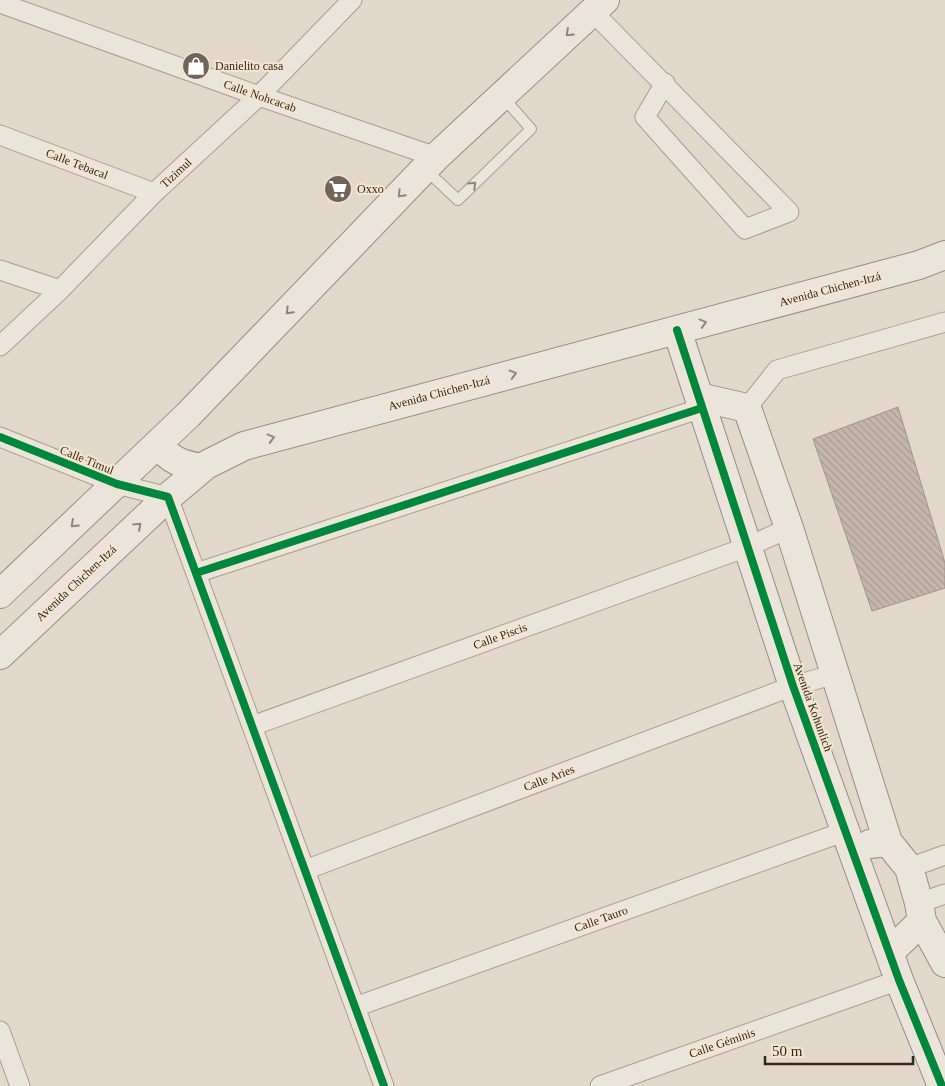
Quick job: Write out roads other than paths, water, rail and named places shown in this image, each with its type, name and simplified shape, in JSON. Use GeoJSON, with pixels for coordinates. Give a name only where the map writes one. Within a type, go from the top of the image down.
{"type":"FeatureCollection","features":[{"type":"Feature","properties":{"kind":"main road"},"geometry":{"type":"LineString","coordinates":[[1,592],[158,445],[431,163],[599,6]]}},
{"type":"Feature","properties":{"kind":"main road","name":"Avenida Chichen-Itzá"},"geometry":{"type":"LineString","coordinates":[[0,655],[168,497],[206,464],[244,446],[676,330],[932,268],[945,255]]}},
{"type":"Feature","properties":{"kind":"main road","name":"Avenida Kohunlich"},"geometry":{"type":"LineString","coordinates":[[676,330],[793,686],[899,980],[943,1085]]}},
{"type":"Feature","properties":{"kind":"main road"},"geometry":{"type":"LineString","coordinates":[[700,403],[748,408],[789,528],[888,842],[909,868],[920,912],[945,963]]}},
{"type":"Feature","properties":{"kind":"main road"},"geometry":{"type":"LineString","coordinates":[[158,445],[166,455],[182,464],[202,468]]}},
{"type":"Feature","properties":{"kind":"main road"},"geometry":{"type":"LineString","coordinates":[[849,838],[888,842]]}},
{"type":"Feature","properties":{"kind":"main road"},"geometry":{"type":"LineString","coordinates":[[890,952],[920,912]]}},
{"type":"Feature","properties":{"kind":"street","name":"Tizimul"},"geometry":{"type":"LineString","coordinates":[[0,346],[60,290],[154,193],[259,96],[352,0]]}},
{"type":"Feature","properties":{"kind":"street","name":"Calle Nohcacab"},"geometry":{"type":"LineString","coordinates":[[0,3],[259,96],[431,163]]}},
{"type":"Feature","properties":{"kind":"street"},"geometry":{"type":"LineString","coordinates":[[599,6],[665,84],[789,212],[745,229],[645,118],[665,84]]}},
{"type":"Feature","properties":{"kind":"street","name":"Calle Tebacal"},"geometry":{"type":"LineString","coordinates":[[0,135],[154,193]]}},
{"type":"Feature","properties":{"kind":"street"},"geometry":{"type":"LineString","coordinates":[[0,270],[60,290]]}},
{"type":"Feature","properties":{"kind":"street"},"geometry":{"type":"LineString","coordinates":[[748,408],[776,370],[945,322]]}},
{"type":"Feature","properties":{"kind":"street"},"geometry":{"type":"LineString","coordinates":[[196,572],[700,403]]}},
{"type":"Feature","properties":{"kind":"street","name":"Calle Timul"},"geometry":{"type":"LineString","coordinates":[[0,437],[117,484],[168,497]]}},
{"type":"Feature","properties":{"kind":"street"},"geometry":{"type":"LineString","coordinates":[[168,497],[384,1086]]}},
{"type":"Feature","properties":{"kind":"street","name":"Calle Piscis"},"geometry":{"type":"LineString","coordinates":[[252,726],[747,547],[789,528]]}},
{"type":"Feature","properties":{"kind":"street","name":"Calle Aries"},"geometry":{"type":"LineString","coordinates":[[305,870],[793,686],[835,674]]}},
{"type":"Feature","properties":{"kind":"street","name":"Calle Tauro"},"geometry":{"type":"LineString","coordinates":[[355,1007],[849,838]]}},
{"type":"Feature","properties":{"kind":"street"},"geometry":{"type":"LineString","coordinates":[[909,868],[945,855]]}},
{"type":"Feature","properties":{"kind":"street"},"geometry":{"type":"LineString","coordinates":[[920,912],[945,894]]}},
{"type":"Feature","properties":{"kind":"street","name":"Calle Géminis"},"geometry":{"type":"LineString","coordinates":[[600,1086],[899,980]]}},
{"type":"Feature","properties":{"kind":"street"},"geometry":{"type":"LineString","coordinates":[[0,1031],[20,1086]]}},
{"type":"Feature","properties":{"kind":"lane"},"geometry":{"type":"LineString","coordinates":[[431,163],[458,200],[532,129],[502,96]]}},
{"type":"Feature","properties":{"kind":"place","name":"Danielito casa"},"geometry":{"type":"Point","coordinates":[196,66]}},
{"type":"Feature","properties":{"kind":"place","name":"Oxxo"},"geometry":{"type":"Point","coordinates":[338,189]}}]}
